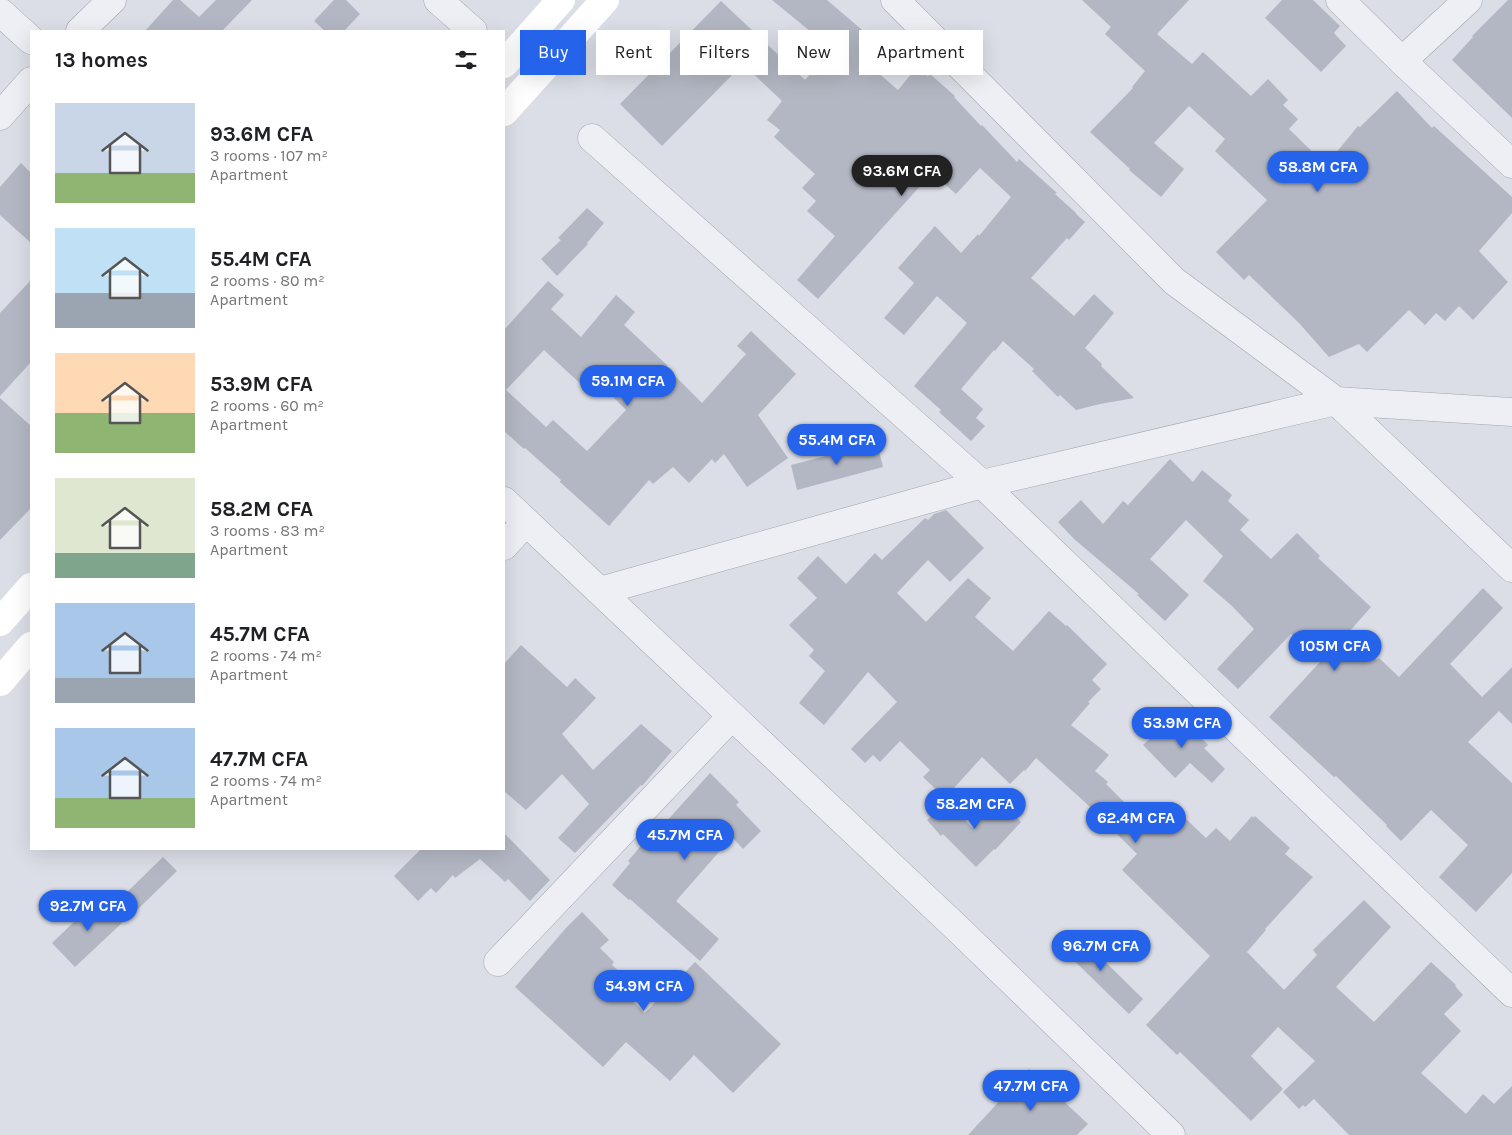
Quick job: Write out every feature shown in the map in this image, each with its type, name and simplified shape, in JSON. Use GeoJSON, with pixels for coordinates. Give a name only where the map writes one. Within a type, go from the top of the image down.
{"type":"FeatureCollection","features":[{"type":"Feature","properties":{"kind":"main road"},"geometry":{"type":"LineString","coordinates":[[505,63],[561,0]]}},
{"type":"Feature","properties":{"kind":"main road"},"geometry":{"type":"LineString","coordinates":[[505,111],[605,0]]}},
{"type":"Feature","properties":{"kind":"main road"},"geometry":{"type":"LineString","coordinates":[[0,622],[30,588]]}},
{"type":"Feature","properties":{"kind":"main road"},"geometry":{"type":"LineString","coordinates":[[0,682],[30,647]]}},
{"type":"Feature","properties":{"kind":"street"},"geometry":{"type":"LineString","coordinates":[[81,30],[112,0]]}},
{"type":"Feature","properties":{"kind":"street"},"geometry":{"type":"LineString","coordinates":[[438,0],[472,30]]}},
{"type":"Feature","properties":{"kind":"street"},"geometry":{"type":"LineString","coordinates":[[895,0],[1174,281],[1336,401],[1512,568]]}},
{"type":"Feature","properties":{"kind":"street"},"geometry":{"type":"LineString","coordinates":[[1340,0],[1512,164]]}},
{"type":"Feature","properties":{"kind":"street"},"geometry":{"type":"LineString","coordinates":[[1402,61],[1468,0]]}},
{"type":"Feature","properties":{"kind":"street"},"geometry":{"type":"LineString","coordinates":[[0,12],[30,39]]}},
{"type":"Feature","properties":{"kind":"street"},"geometry":{"type":"LineString","coordinates":[[0,116],[30,82]]}},
{"type":"Feature","properties":{"kind":"street"},"geometry":{"type":"LineString","coordinates":[[592,138],[982,484],[1512,993]]}},
{"type":"Feature","properties":{"kind":"street"},"geometry":{"type":"LineString","coordinates":[[600,591],[982,484],[1336,401],[1512,412]]}},
{"type":"Feature","properties":{"kind":"street"},"geometry":{"type":"LineString","coordinates":[[505,502],[958,929],[1171,1135]]}},
{"type":"Feature","properties":{"kind":"street"},"geometry":{"type":"LineString","coordinates":[[505,545],[526,522]]}},
{"type":"Feature","properties":{"kind":"street"},"geometry":{"type":"LineString","coordinates":[[498,962],[732,716]]}},
{"type":"Feature","properties":{"kind":"building"},"geometry":{"type":"Polygon","coordinates":[[[173,0],[180,0],[199,17],[216,0],[252,0],[223,30],[146,30],[173,0]]]}},
{"type":"Feature","properties":{"kind":"building"},"geometry":{"type":"Polygon","coordinates":[[[334,0],[346,0],[360,14],[345,30],[324,30],[314,21],[334,0]]]}},
{"type":"Feature","properties":{"kind":"building"},"geometry":{"type":"Polygon","coordinates":[[[772,0],[827,0],[862,30],[859,30],[859,75],[881,75],[898,90],[910,75],[931,75],[955,96],[981,126],[1017,162],[1019,159],[1057,193],[1055,194],[1085,222],[1069,240],[1067,238],[1031,278],[1074,316],[1094,294],[1114,313],[1085,348],[1134,398],[1076,410],[1060,395],[1058,397],[1032,371],[1034,369],[1003,341],[961,389],[983,409],[976,418],[985,426],[971,441],[914,386],[967,323],[937,296],[904,335],[884,318],[914,283],[898,268],[935,226],[961,253],[978,234],[979,236],[1011,197],[980,168],[956,194],[932,173],[818,299],[797,280],[835,236],[807,211],[816,201],[802,188],[815,174],[774,137],[780,130],[767,120],[782,101],[755,75],[768,75],[768,45],[778,55],[778,75],[800,75],[805,80],[809,75],[849,75],[849,30],[809,30],[772,0]]]}},
{"type":"Feature","properties":{"kind":"building"},"geometry":{"type":"Polygon","coordinates":[[[1082,0],[1189,0],[1157,34],[1192,64],[1203,52],[1251,96],[1268,79],[1288,100],[1283,105],[1298,119],[1289,129],[1326,165],[1358,126],[1360,127],[1397,91],[1432,128],[1434,126],[1512,197],[1512,213],[1479,251],[1508,282],[1473,320],[1459,306],[1445,321],[1436,313],[1425,325],[1409,310],[1367,352],[1359,344],[1329,357],[1299,323],[1249,275],[1244,280],[1216,252],[1267,200],[1215,151],[1225,139],[1189,106],[1154,143],[1184,169],[1161,197],[1129,170],[1090,132],[1133,88],[1145,71],[1105,34],[1111,27],[1082,0]]]}},
{"type":"Feature","properties":{"kind":"building"},"geometry":{"type":"Polygon","coordinates":[[[1282,0],[1313,0],[1340,26],[1334,33],[1346,46],[1321,72],[1265,18],[1282,0]]]}},
{"type":"Feature","properties":{"kind":"building"},"geometry":{"type":"Polygon","coordinates":[[[1508,0],[1512,0],[1512,118],[1452,60],[1472,36],[1508,0]]]}},
{"type":"Feature","properties":{"kind":"building"},"geometry":{"type":"Polygon","coordinates":[[[721,1],[752,30],[693,30],[721,1]]]}},
{"type":"Feature","properties":{"kind":"building"},"geometry":{"type":"Polygon","coordinates":[[[680,43],[680,75],[732,75],[662,146],[620,104],[648,75],[670,75],[670,53],[680,43]]]}},
{"type":"Feature","properties":{"kind":"building"},"geometry":{"type":"Polygon","coordinates":[[[21,163],[30,172],[30,242],[0,215],[0,187],[21,163]]]}},
{"type":"Feature","properties":{"kind":"building"},"geometry":{"type":"Polygon","coordinates":[[[587,208],[604,223],[588,244],[557,276],[541,259],[561,240],[558,238],[587,208]]]}},
{"type":"Feature","properties":{"kind":"building"},"geometry":{"type":"Polygon","coordinates":[[[30,281],[30,363],[0,396],[0,313],[30,281]]]}},
{"type":"Feature","properties":{"kind":"building"},"geometry":{"type":"Polygon","coordinates":[[[548,281],[564,295],[551,309],[581,337],[616,295],[635,312],[624,325],[668,366],[666,367],[702,403],[746,354],[737,346],[751,331],[796,374],[758,415],[788,458],[747,487],[724,454],[715,463],[712,459],[689,483],[673,467],[653,484],[649,480],[609,526],[560,482],[561,480],[505,432],[505,329],[548,281]],[[544,350],[506,390],[546,427],[553,420],[587,451],[626,410],[594,378],[585,388],[544,350]]]}},
{"type":"Feature","properties":{"kind":"building"},"geometry":{"type":"Polygon","coordinates":[[[0,398],[30,425],[30,509],[0,540],[0,398]]]}},
{"type":"Feature","properties":{"kind":"building"},"geometry":{"type":"Polygon","coordinates":[[[877,443],[883,467],[797,490],[791,465],[877,443]]]}},
{"type":"Feature","properties":{"kind":"building"},"geometry":{"type":"Polygon","coordinates":[[[1170,459],[1193,482],[1202,470],[1232,495],[1228,501],[1249,520],[1240,530],[1271,559],[1297,533],[1320,556],[1318,558],[1371,607],[1349,632],[1377,660],[1379,658],[1399,677],[1483,588],[1503,608],[1450,664],[1482,697],[1512,667],[1512,724],[1499,711],[1468,742],[1512,783],[1512,873],[1476,912],[1439,877],[1468,845],[1431,810],[1401,841],[1336,776],[1334,777],[1269,717],[1321,661],[1291,634],[1238,689],[1217,669],[1254,629],[1232,606],[1203,581],[1223,556],[1186,520],[1150,559],[1189,595],[1165,621],[1137,595],[1139,594],[1074,539],[1058,522],[1081,500],[1103,524],[1123,501],[1128,505],[1170,459]]]}},
{"type":"Feature","properties":{"kind":"building"},"geometry":{"type":"Polygon","coordinates":[[[946,510],[984,548],[950,582],[928,560],[897,593],[926,622],[968,578],[991,598],[975,617],[1013,651],[1049,611],[1067,625],[1107,664],[1092,680],[1101,689],[1088,702],[1090,703],[1071,725],[1109,755],[1095,771],[1108,782],[1106,784],[1147,825],[1168,802],[1206,838],[1216,828],[1230,841],[1252,816],[1253,818],[1255,816],[1290,848],[1285,854],[1313,877],[1265,929],[1247,952],[1284,990],[1317,955],[1313,950],[1364,900],[1391,927],[1336,987],[1374,1022],[1431,962],[1456,985],[1463,995],[1444,1014],[1461,1031],[1421,1073],[1466,1114],[1483,1094],[1494,1104],[1512,1086],[1512,1135],[1349,1135],[1314,1099],[1305,1107],[1303,1105],[1299,1109],[1283,1092],[1315,1061],[1278,1027],[1251,1056],[1283,1089],[1251,1121],[1180,1052],[1177,1055],[1146,1025],[1210,956],[1122,870],[1137,854],[1088,805],[1036,758],[1010,784],[982,757],[945,798],[923,777],[930,770],[900,741],[880,762],[873,755],[865,763],[851,749],[897,702],[868,672],[824,725],[799,703],[825,671],[809,656],[814,650],[789,625],[817,598],[797,578],[818,556],[846,584],[875,553],[882,560],[925,518],[928,520],[934,514],[946,510]]]}},
{"type":"Feature","properties":{"kind":"building"},"geometry":{"type":"Polygon","coordinates":[[[521,645],[567,687],[575,678],[596,698],[562,734],[593,770],[641,724],[672,751],[642,786],[575,853],[558,838],[589,804],[562,774],[526,810],[505,792],[505,663],[521,645]]]}},
{"type":"Feature","properties":{"kind":"building"},"geometry":{"type":"Polygon","coordinates":[[[1175,710],[1208,745],[1204,748],[1225,769],[1212,783],[1190,763],[1175,778],[1143,745],[1160,729],[1158,727],[1175,710]]]}},
{"type":"Feature","properties":{"kind":"building"},"geometry":{"type":"Polygon","coordinates":[[[710,773],[739,802],[736,805],[761,831],[743,849],[732,837],[676,901],[719,939],[700,961],[612,885],[630,863],[628,861],[646,840],[648,842],[710,773]]]}},
{"type":"Feature","properties":{"kind":"building"},"geometry":{"type":"Polygon","coordinates":[[[999,800],[1021,822],[976,867],[943,834],[941,836],[927,820],[949,801],[972,828],[999,800]]]}},
{"type":"Feature","properties":{"kind":"building"},"geometry":{"type":"Polygon","coordinates":[[[505,834],[550,880],[530,901],[508,879],[505,882],[480,859],[455,878],[453,875],[436,893],[431,888],[418,901],[394,876],[420,850],[505,850],[505,834]]]}},
{"type":"Feature","properties":{"kind":"building"},"geometry":{"type":"Polygon","coordinates":[[[163,857],[177,871],[137,910],[123,896],[163,857]]]}},
{"type":"Feature","properties":{"kind":"building"},"geometry":{"type":"Polygon","coordinates":[[[100,897],[123,922],[75,967],[52,943],[100,897]]]}},
{"type":"Feature","properties":{"kind":"building"},"geometry":{"type":"Polygon","coordinates":[[[582,912],[609,940],[600,948],[614,962],[612,965],[622,974],[613,983],[645,1013],[695,962],[781,1044],[733,1093],[694,1055],[670,1081],[626,1042],[603,1067],[515,987],[582,912]]]}},
{"type":"Feature","properties":{"kind":"building"},"geometry":{"type":"Polygon","coordinates":[[[1073,930],[1143,999],[1129,1014],[1058,945],[1073,930]]]}},
{"type":"Feature","properties":{"kind":"building"},"geometry":{"type":"Polygon","coordinates":[[[1029,1069],[1088,1124],[1077,1135],[968,1135],[1029,1069]]]}}]}
